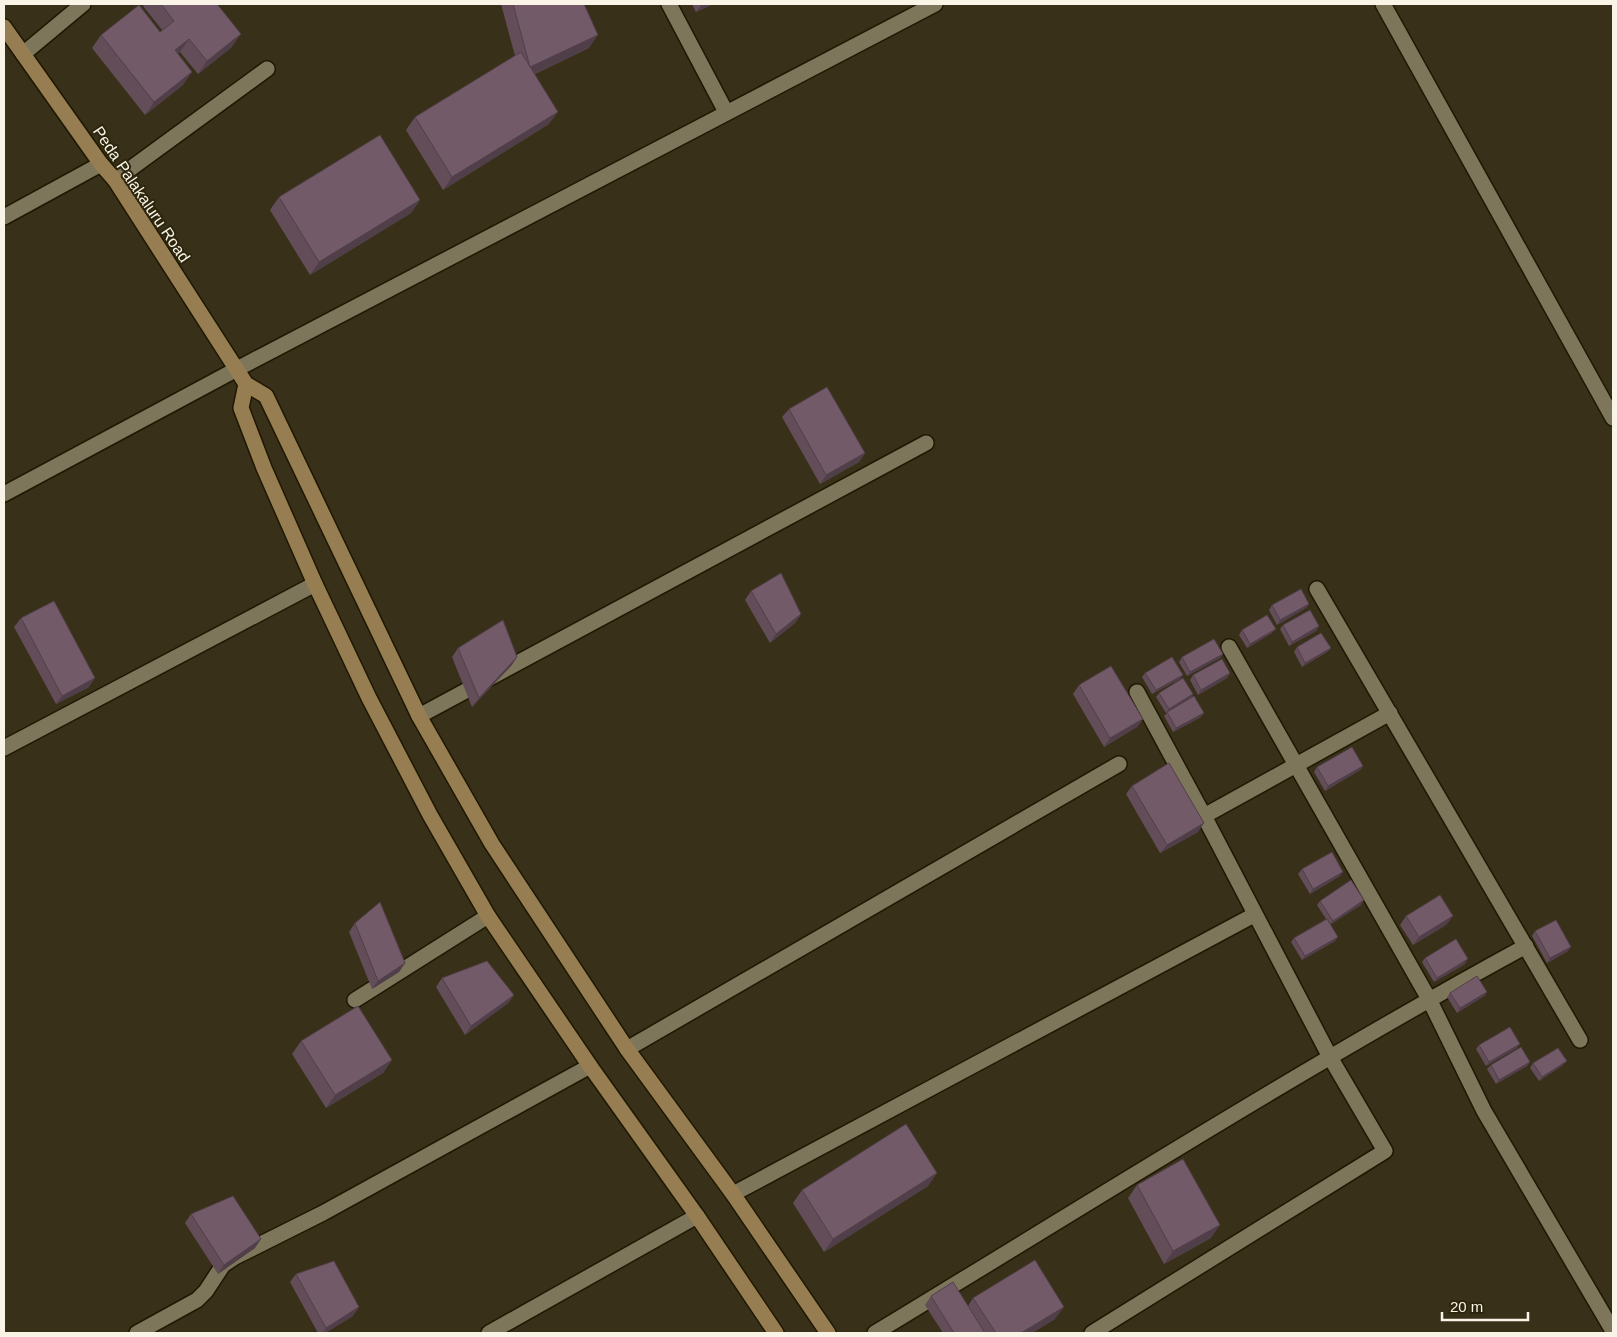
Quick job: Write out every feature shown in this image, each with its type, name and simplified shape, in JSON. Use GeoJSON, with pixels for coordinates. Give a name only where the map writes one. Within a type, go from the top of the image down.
{"type":"FeatureCollection","features":[{"type":"Feature","properties":{"kind":"main road","name":"Peda Palakaluru Road"},"geometry":{"type":"LineString","coordinates":[[4,27],[101,164],[115,180],[246,384]]}},
{"type":"Feature","properties":{"kind":"main road"},"geometry":{"type":"LineString","coordinates":[[776,1333],[488,916],[434,824],[401,762],[315,584],[264,468],[241,408],[246,384],[266,396],[419,716],[492,844],[627,1050],[733,1194],[828,1333]]}},
{"type":"Feature","properties":{"kind":"street"},"geometry":{"type":"LineString","coordinates":[[23,54],[83,4]]}},
{"type":"Feature","properties":{"kind":"street"},"geometry":{"type":"LineString","coordinates":[[668,4],[726,112]]}},
{"type":"Feature","properties":{"kind":"street"},"geometry":{"type":"LineString","coordinates":[[4,494],[237,369],[936,4]]}},
{"type":"Feature","properties":{"kind":"street"},"geometry":{"type":"LineString","coordinates":[[1383,4],[1613,418]]}},
{"type":"Feature","properties":{"kind":"street"},"geometry":{"type":"LineString","coordinates":[[115,180],[267,69]]}},
{"type":"Feature","properties":{"kind":"street"},"geometry":{"type":"LineString","coordinates":[[4,217],[101,164]]}},
{"type":"Feature","properties":{"kind":"street"},"geometry":{"type":"LineString","coordinates":[[419,716],[926,443]]}},
{"type":"Feature","properties":{"kind":"street"},"geometry":{"type":"LineString","coordinates":[[4,748],[315,584]]}},
{"type":"Feature","properties":{"kind":"street"},"geometry":{"type":"LineString","coordinates":[[1317,589],[1580,1040]]}},
{"type":"Feature","properties":{"kind":"street"},"geometry":{"type":"LineString","coordinates":[[1229,647],[1429,998],[1484,1111],[1613,1331]]}},
{"type":"Feature","properties":{"kind":"street"},"geometry":{"type":"LineString","coordinates":[[1092,1333],[1384,1151],[1330,1057],[1137,692]]}},
{"type":"Feature","properties":{"kind":"street"},"geometry":{"type":"LineString","coordinates":[[1204,816],[1390,714]]}},
{"type":"Feature","properties":{"kind":"street"},"geometry":{"type":"LineString","coordinates":[[627,1050],[1119,764]]}},
{"type":"Feature","properties":{"kind":"street"},"geometry":{"type":"LineString","coordinates":[[733,1194],[1254,915]]}},
{"type":"Feature","properties":{"kind":"street"},"geometry":{"type":"LineString","coordinates":[[355,1000],[488,916]]}},
{"type":"Feature","properties":{"kind":"street"},"geometry":{"type":"LineString","coordinates":[[875,1333],[1429,998],[1526,946]]}},
{"type":"Feature","properties":{"kind":"street"},"geometry":{"type":"LineString","coordinates":[[137,1333],[197,1300],[206,1291],[223,1266],[235,1257],[323,1213],[590,1066]]}},
{"type":"Feature","properties":{"kind":"street"},"geometry":{"type":"LineString","coordinates":[[489,1333],[697,1216]]}},
{"type":"Feature","properties":{"kind":"building"},"geometry":{"type":"Polygon","coordinates":[[[161,4],[217,4],[241,34],[207,61],[189,39],[175,50],[192,72],[154,102],[101,35],[139,5],[160,32],[174,21],[161,4]]]}},
{"type":"Feature","properties":{"kind":"building"},"geometry":{"type":"Polygon","coordinates":[[[513,4],[584,4],[598,35],[530,67],[513,4]]]}},
{"type":"Feature","properties":{"kind":"building"},"geometry":{"type":"Polygon","coordinates":[[[521,52],[558,112],[452,177],[415,117],[521,52]]]}},
{"type":"Feature","properties":{"kind":"building"},"geometry":{"type":"Polygon","coordinates":[[[380,135],[420,200],[319,262],[279,197],[380,135]]]}},
{"type":"Feature","properties":{"kind":"building"},"geometry":{"type":"Polygon","coordinates":[[[827,387],[865,453],[826,475],[789,409],[827,387]]]}},
{"type":"Feature","properties":{"kind":"building"},"geometry":{"type":"Polygon","coordinates":[[[781,573],[801,614],[776,634],[751,591],[781,573]]]}},
{"type":"Feature","properties":{"kind":"building"},"geometry":{"type":"Polygon","coordinates":[[[1301,589],[1309,604],[1280,620],[1272,605],[1301,589]]]}},
{"type":"Feature","properties":{"kind":"building"},"geometry":{"type":"Polygon","coordinates":[[[54,601],[95,678],[62,696],[21,618],[54,601]]]}},
{"type":"Feature","properties":{"kind":"building"},"geometry":{"type":"Polygon","coordinates":[[[1310,610],[1319,626],[1292,642],[1283,625],[1310,610]]]}},
{"type":"Feature","properties":{"kind":"building"},"geometry":{"type":"Polygon","coordinates":[[[1267,615],[1276,629],[1250,644],[1242,630],[1267,615]]]}},
{"type":"Feature","properties":{"kind":"building"},"geometry":{"type":"Polygon","coordinates":[[[503,620],[517,657],[479,698],[458,648],[503,620]]]}},
{"type":"Feature","properties":{"kind":"building"},"geometry":{"type":"Polygon","coordinates":[[[1321,633],[1331,648],[1305,663],[1297,647],[1321,633]]]}},
{"type":"Feature","properties":{"kind":"building"},"geometry":{"type":"Polygon","coordinates":[[[1214,639],[1223,654],[1190,672],[1182,657],[1214,639]]]}},
{"type":"Feature","properties":{"kind":"building"},"geometry":{"type":"Polygon","coordinates":[[[1172,657],[1183,675],[1156,690],[1145,673],[1172,657]]]}},
{"type":"Feature","properties":{"kind":"building"},"geometry":{"type":"Polygon","coordinates":[[[1222,659],[1230,673],[1201,690],[1193,675],[1222,659]]]}},
{"type":"Feature","properties":{"kind":"building"},"geometry":{"type":"Polygon","coordinates":[[[1111,666],[1143,719],[1110,738],[1079,685],[1111,666]]]}},
{"type":"Feature","properties":{"kind":"building"},"geometry":{"type":"Polygon","coordinates":[[[1183,678],[1193,694],[1169,709],[1159,693],[1183,678]]]}},
{"type":"Feature","properties":{"kind":"building"},"geometry":{"type":"Polygon","coordinates":[[[1194,696],[1204,713],[1176,728],[1167,712],[1194,696]]]}},
{"type":"Feature","properties":{"kind":"building"},"geometry":{"type":"Polygon","coordinates":[[[1352,747],[1363,766],[1328,786],[1317,767],[1352,747]]]}},
{"type":"Feature","properties":{"kind":"building"},"geometry":{"type":"Polygon","coordinates":[[[1169,763],[1204,823],[1167,845],[1132,786],[1169,763]]]}},
{"type":"Feature","properties":{"kind":"building"},"geometry":{"type":"Polygon","coordinates":[[[1332,852],[1343,872],[1313,889],[1302,869],[1332,852]]]}},
{"type":"Feature","properties":{"kind":"building"},"geometry":{"type":"Polygon","coordinates":[[[1351,880],[1364,900],[1333,921],[1320,901],[1351,880]]]}},
{"type":"Feature","properties":{"kind":"building"},"geometry":{"type":"Polygon","coordinates":[[[1440,895],[1453,916],[1419,937],[1406,916],[1440,895]]]}},
{"type":"Feature","properties":{"kind":"building"},"geometry":{"type":"Polygon","coordinates":[[[380,902],[405,963],[378,981],[355,923],[380,902]]]}},
{"type":"Feature","properties":{"kind":"building"},"geometry":{"type":"Polygon","coordinates":[[[1327,919],[1338,937],[1305,956],[1294,938],[1327,919]]]}},
{"type":"Feature","properties":{"kind":"building"},"geometry":{"type":"Polygon","coordinates":[[[1556,920],[1571,947],[1550,958],[1535,931],[1556,920]]]}},
{"type":"Feature","properties":{"kind":"building"},"geometry":{"type":"Polygon","coordinates":[[[1456,939],[1468,959],[1437,978],[1425,958],[1456,939]]]}},
{"type":"Feature","properties":{"kind":"building"},"geometry":{"type":"Polygon","coordinates":[[[487,961],[514,995],[471,1026],[442,978],[487,961]]]}},
{"type":"Feature","properties":{"kind":"building"},"geometry":{"type":"Polygon","coordinates":[[[1477,976],[1487,992],[1460,1008],[1450,993],[1477,976]]]}},
{"type":"Feature","properties":{"kind":"building"},"geometry":{"type":"Polygon","coordinates":[[[358,1006],[392,1060],[335,1095],[301,1041],[358,1006]]]}},
{"type":"Feature","properties":{"kind":"building"},"geometry":{"type":"Polygon","coordinates":[[[1510,1027],[1520,1044],[1489,1062],[1479,1045],[1510,1027]]]}},
{"type":"Feature","properties":{"kind":"building"},"geometry":{"type":"Polygon","coordinates":[[[1521,1047],[1530,1062],[1499,1080],[1491,1065],[1521,1047]]]}},
{"type":"Feature","properties":{"kind":"building"},"geometry":{"type":"Polygon","coordinates":[[[1558,1048],[1567,1061],[1542,1077],[1533,1063],[1558,1048]]]}},
{"type":"Feature","properties":{"kind":"building"},"geometry":{"type":"Polygon","coordinates":[[[906,1124],[937,1173],[833,1239],[802,1190],[906,1124]]]}},
{"type":"Feature","properties":{"kind":"building"},"geometry":{"type":"Polygon","coordinates":[[[1183,1159],[1220,1225],[1173,1251],[1137,1185],[1183,1159]]]}},
{"type":"Feature","properties":{"kind":"building"},"geometry":{"type":"Polygon","coordinates":[[[233,1196],[261,1239],[224,1265],[191,1214],[233,1196]]]}},
{"type":"Feature","properties":{"kind":"building"},"geometry":{"type":"Polygon","coordinates":[[[1035,1260],[1064,1307],[1021,1333],[996,1333],[973,1298],[1035,1260]]]}},
{"type":"Feature","properties":{"kind":"building"},"geometry":{"type":"Polygon","coordinates":[[[334,1261],[359,1307],[326,1328],[296,1274],[334,1261]]]}},
{"type":"Feature","properties":{"kind":"building"},"geometry":{"type":"Polygon","coordinates":[[[953,1282],[985,1333],[954,1333],[931,1296],[953,1282]]]}}]}
